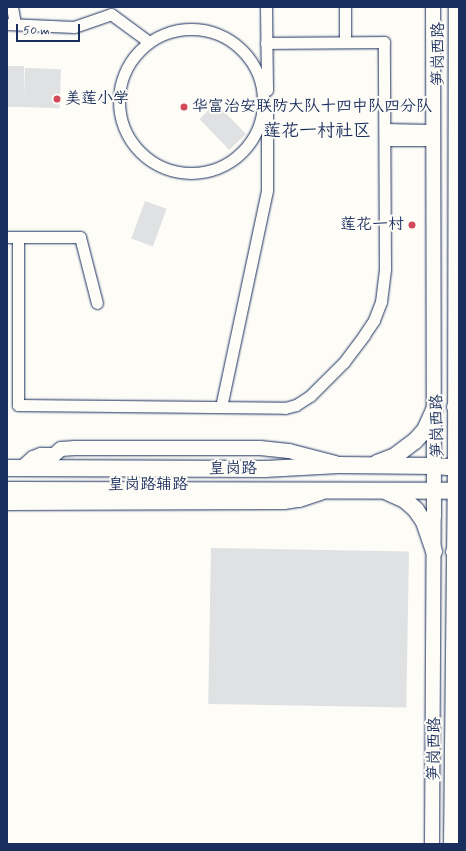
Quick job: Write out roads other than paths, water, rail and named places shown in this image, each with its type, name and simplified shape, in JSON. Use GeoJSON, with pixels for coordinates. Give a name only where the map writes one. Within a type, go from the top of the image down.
{"type":"FeatureCollection","features":[{"type":"Feature","properties":{"kind":"highway"},"geometry":{"type":"LineString","coordinates":[[370,465],[391,458],[413,444],[425,430],[434,410]]}},
{"type":"Feature","properties":{"kind":"highway","name":"皇岗路"},"geometry":{"type":"LineString","coordinates":[[13,467],[265,469],[370,465],[434,466],[457,468]]}},
{"type":"Feature","properties":{"kind":"highway","name":"皇岗路"},"geometry":{"type":"LineString","coordinates":[[7,490],[457,491]]}},
{"type":"Feature","properties":{"kind":"highway"},"geometry":{"type":"LineString","coordinates":[[383,490],[405,500],[416,510],[424,522],[434,551]]}},
{"type":"Feature","properties":{"kind":"main road","name":"笋岗西路"},"geometry":{"type":"LineString","coordinates":[[432,7],[434,410],[432,844]]}},
{"type":"Feature","properties":{"kind":"main road","name":"笋岗西路"},"geometry":{"type":"LineString","coordinates":[[451,844],[457,547],[456,7]]}},
{"type":"Feature","properties":{"kind":"main road","name":"皇岗路辅路"},"geometry":{"type":"LineString","coordinates":[[7,503],[284,502],[335,490]]}},
{"type":"Feature","properties":{"kind":"street"},"geometry":{"type":"LineString","coordinates":[[12,7],[11,24],[74,27],[112,10],[150,42]]}},
{"type":"Feature","properties":{"kind":"street"},"geometry":{"type":"LineString","coordinates":[[221,407],[267,190],[266,7]]}},
{"type":"Feature","properties":{"kind":"street"},"geometry":{"type":"LineString","coordinates":[[345,7],[345,42]]}},
{"type":"Feature","properties":{"kind":"street"},"geometry":{"type":"LineString","coordinates":[[194,28],[217,33],[237,45],[253,63],[262,85],[263,109],[257,131],[243,151],[224,165],[202,172],[179,172],[156,164],[138,150],[125,129],[119,105],[122,81],[132,59],[150,42],[171,31],[194,28]]}},
{"type":"Feature","properties":{"kind":"street"},"geometry":{"type":"LineString","coordinates":[[97,303],[80,238],[12,237],[18,405],[284,408],[296,405],[310,396],[344,362],[367,330],[381,302],[383,285],[385,134],[384,42],[266,43]]}},
{"type":"Feature","properties":{"kind":"street"},"geometry":{"type":"LineString","coordinates":[[385,134],[433,135]]}},
{"type":"Feature","properties":{"kind":"place","name":"美莲小学"},"geometry":{"type":"Point","coordinates":[57,99]}},
{"type":"Feature","properties":{"kind":"place","name":"华富治安联防大队十四中队四分队"},"geometry":{"type":"Point","coordinates":[184,107]}},
{"type":"Feature","properties":{"kind":"place","name":"莲花一村"},"geometry":{"type":"Point","coordinates":[412,225]}},
{"type":"Feature","properties":{"kind":"district","name":"莲花一村社区"},"geometry":{"type":"Point","coordinates":[317,131]}}]}
